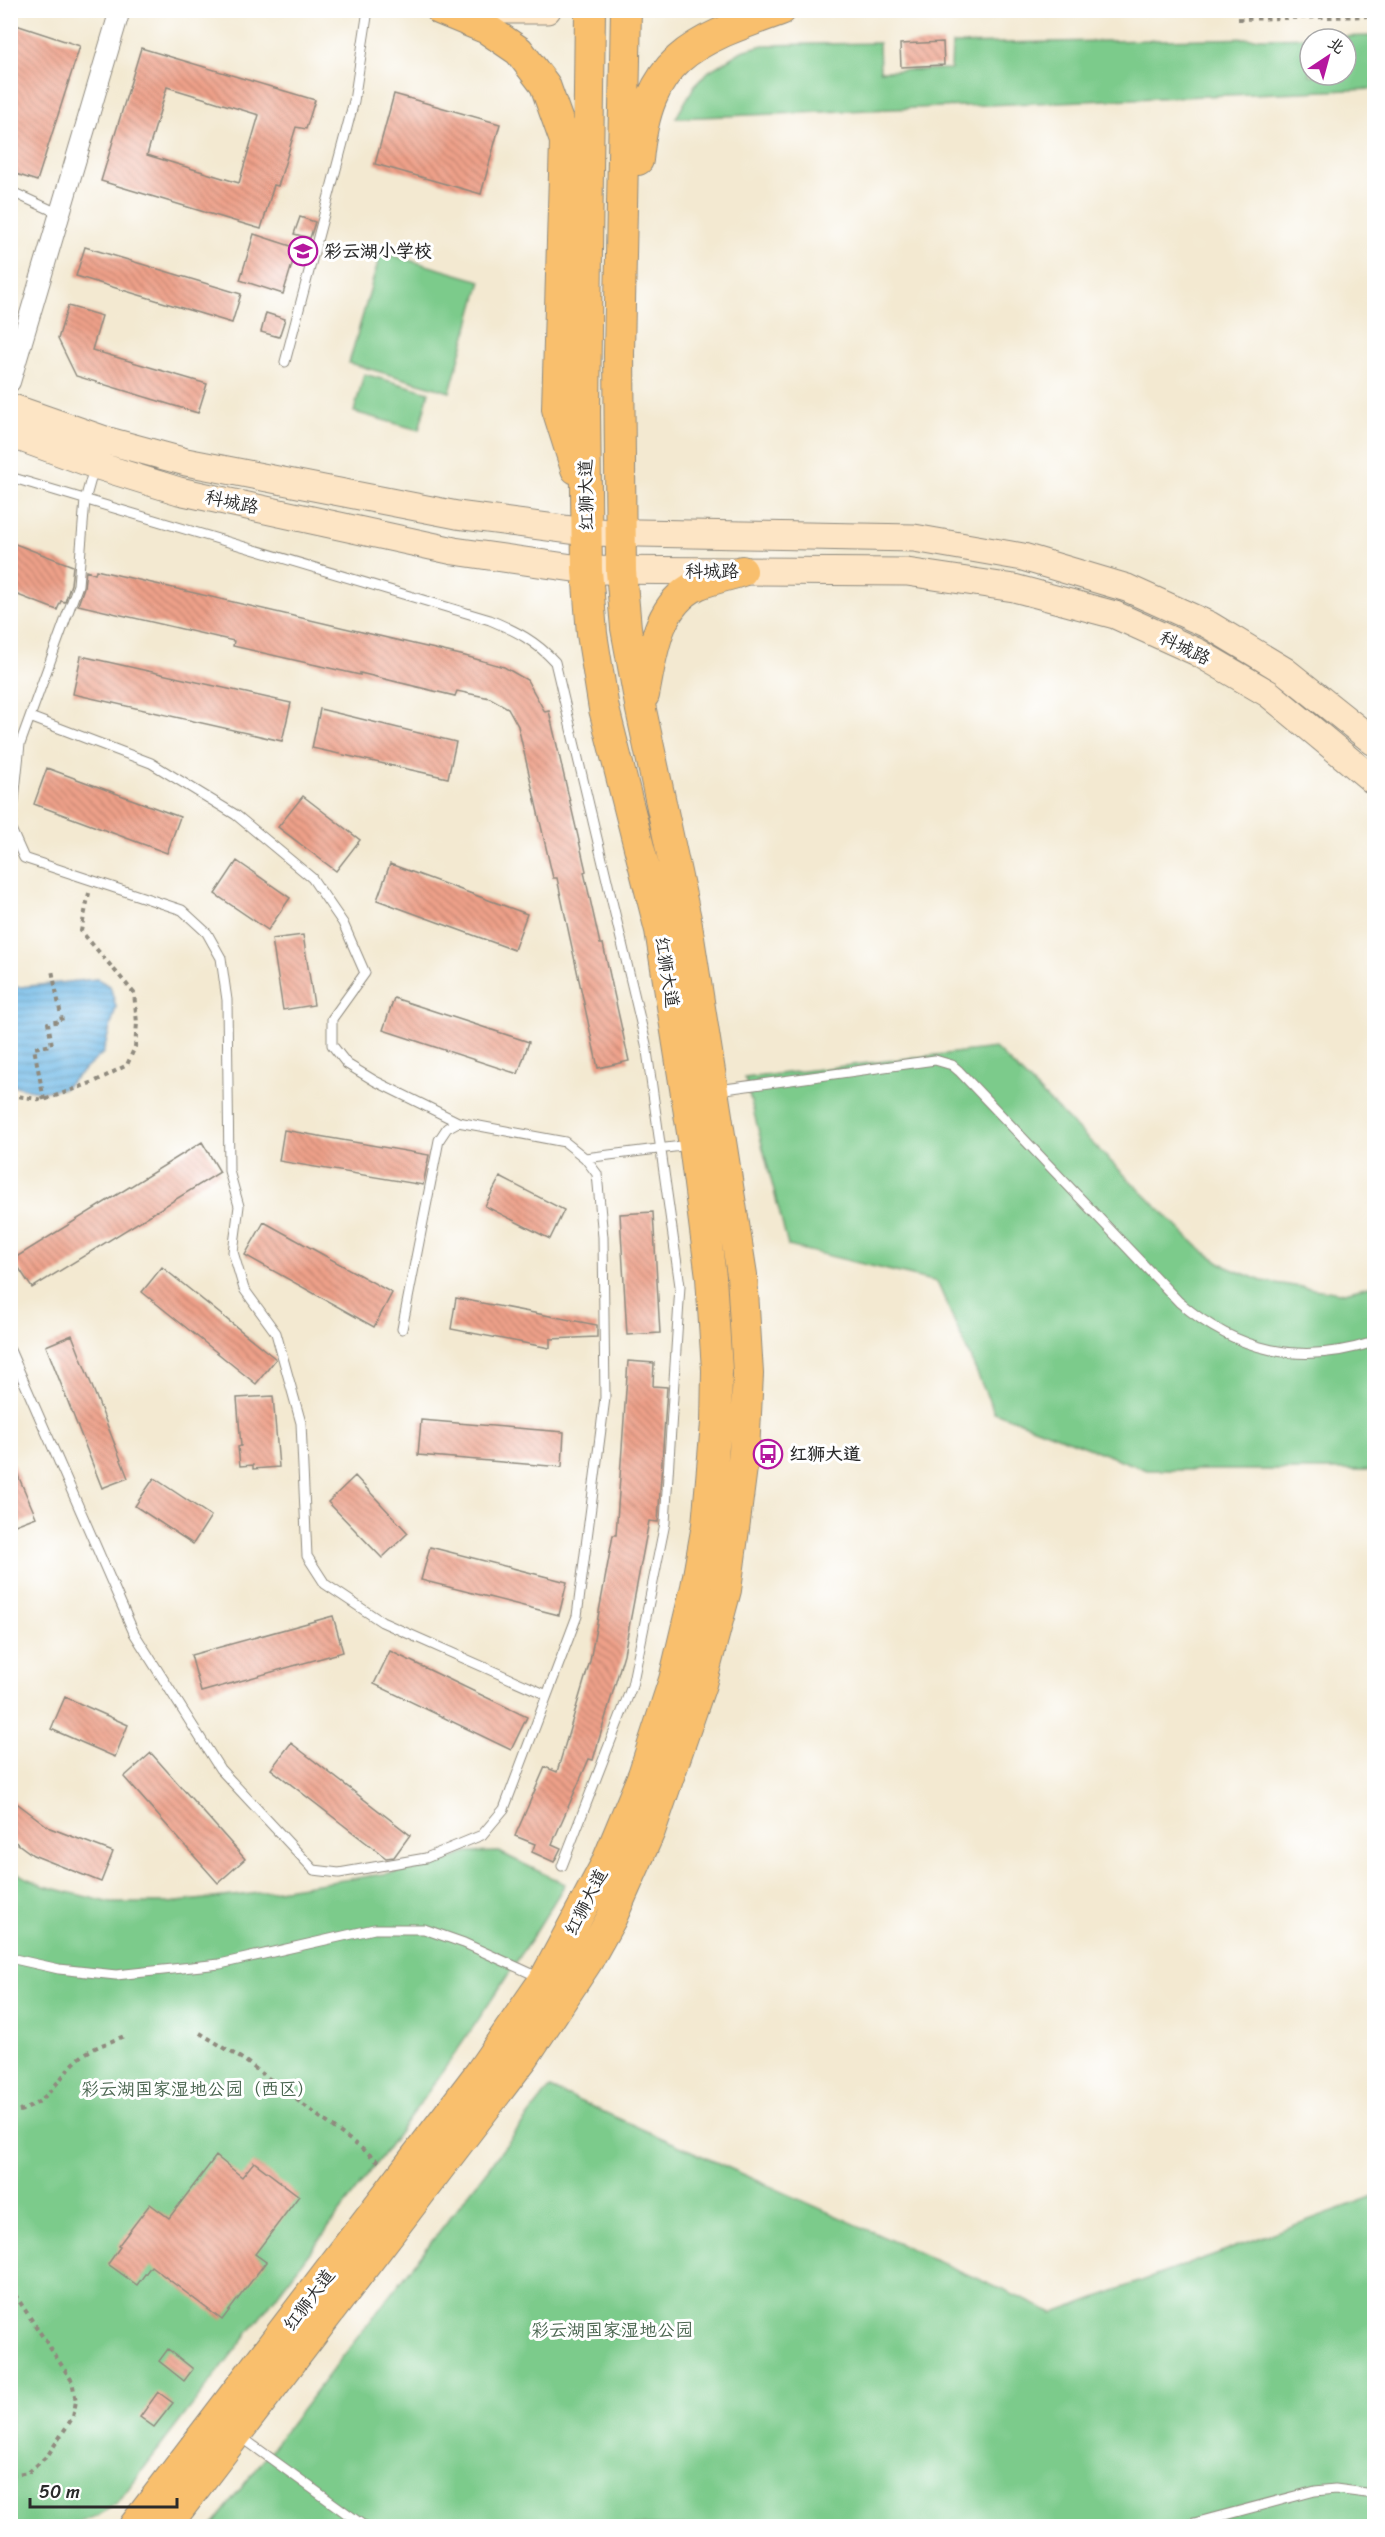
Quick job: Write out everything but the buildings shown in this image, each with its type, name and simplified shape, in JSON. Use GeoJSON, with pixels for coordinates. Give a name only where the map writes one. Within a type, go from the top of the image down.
{"type":"FeatureCollection","features":[{"type":"Feature","properties":{"kind":"main road"},"geometry":{"type":"LineString","coordinates":[[441,10],[487,28],[519,51],[545,85],[565,141],[557,409],[586,517]]}},
{"type":"Feature","properties":{"kind":"main road"},"geometry":{"type":"LineString","coordinates":[[500,11],[547,10]]}},
{"type":"Feature","properties":{"kind":"main road","name":"红狮大道"},"geometry":{"type":"LineString","coordinates":[[134,2526],[232,2401],[479,2074],[544,1980],[606,1864],[643,1775],[674,1680],[696,1587],[712,1480],[717,1370],[711,1277],[694,1145],[660,930],[604,710],[592,634],[587,570],[590,10]]}},
{"type":"Feature","properties":{"kind":"main road","name":"红狮大道"},"geometry":{"type":"LineString","coordinates":[[166,2526],[548,2023],[610,1919],[650,1831],[701,1684],[726,1590],[744,1452],[748,1374],[747,1324],[742,1275],[686,919],[641,710],[626,628],[621,571],[619,353],[626,10]]}},
{"type":"Feature","properties":{"kind":"main road"},"geometry":{"type":"LineString","coordinates":[[620,497],[638,410],[638,160],[644,120],[663,76],[694,45],[717,33],[781,10]]}},
{"type":"Feature","properties":{"kind":"main road","name":"科城路"},"geometry":{"type":"LineString","coordinates":[[10,407],[105,440],[186,462],[457,515],[586,517],[620,533],[914,538],[1023,557],[1127,588],[1209,625],[1285,671],[1374,742]]}},
{"type":"Feature","properties":{"kind":"main road","name":"科城路"},"geometry":{"type":"LineString","coordinates":[[10,434],[95,465],[179,491],[454,551],[587,570],[907,572],[1014,588],[1115,615],[1197,652],[1269,694],[1374,782]]}},
{"type":"Feature","properties":{"kind":"main road"},"geometry":{"type":"LineString","coordinates":[[641,710],[657,635],[665,615],[678,599],[697,585],[742,571]]}},
{"type":"Feature","properties":{"kind":"main road"},"geometry":{"type":"LineString","coordinates":[[123,2526],[232,2401]]}},
{"type":"Feature","properties":{"kind":"street"},"geometry":{"type":"LineString","coordinates":[[12,370],[61,215],[120,10]]}},
{"type":"Feature","properties":{"kind":"lane"},"geometry":{"type":"LineString","coordinates":[[285,362],[354,101],[368,10]]}},
{"type":"Feature","properties":{"kind":"lane"},"geometry":{"type":"LineString","coordinates":[[10,191],[61,215]]}},
{"type":"Feature","properties":{"kind":"lane"},"geometry":{"type":"LineString","coordinates":[[95,465],[85,500],[78,585],[20,744],[11,829],[24,858],[182,910],[207,933],[221,958],[227,1000],[229,1171],[239,1206],[233,1251],[244,1289],[276,1333],[301,1423],[307,1556],[325,1584],[382,1622],[548,1695]]}},
{"type":"Feature","properties":{"kind":"lane"},"geometry":{"type":"LineString","coordinates":[[10,477],[490,620],[524,635],[541,646],[555,662],[646,1044],[680,1286],[665,1523],[632,1686],[562,1866]]}},
{"type":"Feature","properties":{"kind":"lane"},"geometry":{"type":"LineString","coordinates":[[10,1350],[134,1633],[220,1769],[314,1870],[339,1873],[426,1858],[482,1834],[504,1809],[577,1616],[605,1398],[603,1237],[597,1174],[585,1158],[565,1142],[458,1122],[375,1081],[347,1064],[332,1045],[332,1019],[365,973],[344,923],[312,878],[236,814],[151,763],[30,717]]}},
{"type":"Feature","properties":{"kind":"lane"},"geometry":{"type":"LineString","coordinates":[[713,1091],[935,1059],[944,1061],[959,1071],[1179,1302],[1201,1321],[1228,1337],[1259,1348],[1290,1353],[1325,1354],[1374,1342]]}},
{"type":"Feature","properties":{"kind":"lane"},"geometry":{"type":"LineString","coordinates":[[402,1329],[439,1140],[447,1128],[458,1122]]}},
{"type":"Feature","properties":{"kind":"lane"},"geometry":{"type":"LineString","coordinates":[[585,1158],[694,1145]]}},
{"type":"Feature","properties":{"kind":"lane"},"geometry":{"type":"LineString","coordinates":[[10,1958],[59,1969],[116,1976],[220,1964],[374,1929],[424,1929],[464,1943],[544,1980]]}},
{"type":"Feature","properties":{"kind":"lane"},"geometry":{"type":"LineString","coordinates":[[237,2435],[364,2526]]}},
{"type":"Feature","properties":{"kind":"lane"},"geometry":{"type":"LineString","coordinates":[[1183,2526],[1315,2491],[1335,2489],[1374,2494]]}},
{"type":"Feature","properties":{"kind":"path"},"geometry":{"type":"LineString","coordinates":[[1312,10],[1312,17]]}},
{"type":"Feature","properties":{"kind":"path"},"geometry":{"type":"LineString","coordinates":[[1238,19],[1374,16]]}},
{"type":"Feature","properties":{"kind":"path"},"geometry":{"type":"LineString","coordinates":[[10,1095],[44,1100],[94,1082],[127,1065],[135,1047],[137,1023],[134,993],[81,931],[92,881]]}},
{"type":"Feature","properties":{"kind":"path"},"geometry":{"type":"LineString","coordinates":[[44,1100],[33,1048],[52,1045],[48,1023],[62,1021],[52,970]]}},
{"type":"Feature","properties":{"kind":"path"},"geometry":{"type":"LineString","coordinates":[[200,2033],[244,2060],[383,2165]]}},
{"type":"Feature","properties":{"kind":"path"},"geometry":{"type":"LineString","coordinates":[[10,2112],[18,2112],[44,2099],[82,2056],[124,2036]]}},
{"type":"Feature","properties":{"kind":"path"},"geometry":{"type":"LineString","coordinates":[[10,2287],[12,2294],[72,2381],[76,2401],[73,2417],[48,2455],[29,2472],[10,2475]]}},
{"type":"Feature","properties":{"kind":"green space"},"geometry":{"type":"Polygon","coordinates":[[[1358,36],[1374,36],[1374,89],[676,118],[695,85],[709,71],[742,51],[763,45],[879,43],[880,71],[951,69],[952,44],[1298,37],[1298,87],[1358,87],[1358,36]]]}},
{"type":"Feature","properties":{"kind":"green space"},"geometry":{"type":"Polygon","coordinates":[[[381,252],[481,281],[450,392],[349,363],[381,252]]]}},
{"type":"Feature","properties":{"kind":"green space"},"geometry":{"type":"Polygon","coordinates":[[[364,374],[429,392],[419,430],[354,412],[364,374]]]}},
{"type":"Feature","properties":{"kind":"green space"},"geometry":{"type":"Polygon","coordinates":[[[995,1048],[1200,1249],[1229,1268],[1262,1281],[1340,1293],[1374,1285],[1374,1470],[1147,1470],[994,1412],[937,1282],[788,1246],[745,1078],[995,1048]]]}},
{"type":"Feature","properties":{"kind":"green space","name":"彩云湖国家湿地公园（西区）"},"geometry":{"type":"Polygon","coordinates":[[[499,1852],[565,1884],[462,2044],[407,2122],[293,2275],[118,2502],[92,2518],[80,2522],[54,2526],[11,2526],[10,1870],[44,1886],[111,1903],[168,1903],[251,1894],[436,1866],[466,1853],[499,1852]]]}},
{"type":"Feature","properties":{"kind":"green space","name":"彩云湖国家湿地公园"},"geometry":{"type":"Polygon","coordinates":[[[550,2088],[1054,2313],[1374,2196],[1374,2526],[212,2526],[550,2088]]]}},
{"type":"Feature","properties":{"kind":"water"},"geometry":{"type":"Polygon","coordinates":[[[97,979],[110,986],[116,1007],[103,1053],[64,1088],[41,1092],[11,1085],[11,988],[97,979]]]}},
{"type":"Feature","properties":{"kind":"place","name":"彩云湖小学校"},"geometry":{"type":"Point","coordinates":[303,251]}},
{"type":"Feature","properties":{"kind":"place","name":"红狮大道"},"geometry":{"type":"Point","coordinates":[768,1454]}}]}
